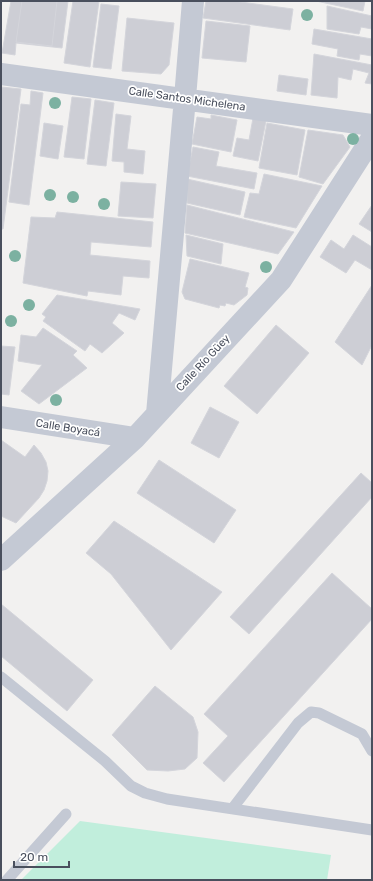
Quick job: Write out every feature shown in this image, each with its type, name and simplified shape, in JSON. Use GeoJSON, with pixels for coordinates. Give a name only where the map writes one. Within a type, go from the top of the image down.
{"type":"FeatureCollection","features":[{"type":"Feature","properties":{"kind":"street"},"geometry":{"type":"LineString","coordinates":[[157,414],[193,1]]}},
{"type":"Feature","properties":{"kind":"street","name":"Calle Santos Michelena"},"geometry":{"type":"LineString","coordinates":[[1,74],[185,98],[372,125]]}},
{"type":"Feature","properties":{"kind":"street","name":"Calle Río Güey"},"geometry":{"type":"LineString","coordinates":[[1,560],[135,438],[281,280],[372,138]]}},
{"type":"Feature","properties":{"kind":"street","name":"Calle Boyacá"},"geometry":{"type":"LineString","coordinates":[[1,417],[135,438]]}},
{"type":"Feature","properties":{"kind":"lane"},"geometry":{"type":"LineString","coordinates":[[1,677],[105,761],[131,786],[145,793],[167,799],[372,830]]}},
{"type":"Feature","properties":{"kind":"lane"},"geometry":{"type":"LineString","coordinates":[[232,809],[298,723],[312,712],[319,713],[362,734],[372,751]]}},
{"type":"Feature","properties":{"kind":"lane"},"geometry":{"type":"LineString","coordinates":[[7,880],[66,814]]}},
{"type":"Feature","properties":{"kind":"green space"},"geometry":{"type":"Polygon","coordinates":[[[80,821],[331,855],[327,880],[21,880],[80,821]]]}},
{"type":"Feature","properties":{"kind":"building"},"geometry":{"type":"Polygon","coordinates":[[[11,1],[68,1],[62,48],[16,43],[15,55],[2,53],[11,1]]]}},
{"type":"Feature","properties":{"kind":"building"},"geometry":{"type":"Polygon","coordinates":[[[22,1],[57,1],[52,46],[16,42],[22,1]]]}},
{"type":"Feature","properties":{"kind":"building"},"geometry":{"type":"Polygon","coordinates":[[[73,1],[99,1],[90,67],[64,63],[73,1]]]}},
{"type":"Feature","properties":{"kind":"building"},"geometry":{"type":"Polygon","coordinates":[[[206,1],[233,1],[293,9],[290,30],[203,18],[206,1]]]}},
{"type":"Feature","properties":{"kind":"building"},"geometry":{"type":"Polygon","coordinates":[[[316,1],[365,1],[363,11],[316,1]]]}},
{"type":"Feature","properties":{"kind":"building"},"geometry":{"type":"Polygon","coordinates":[[[101,4],[119,6],[111,69],[93,67],[101,4]]]}},
{"type":"Feature","properties":{"kind":"building"},"geometry":{"type":"Polygon","coordinates":[[[327,6],[372,16],[372,29],[361,27],[359,34],[327,29],[327,6]]]}},
{"type":"Feature","properties":{"kind":"building"},"geometry":{"type":"Polygon","coordinates":[[[127,18],[174,23],[169,65],[161,74],[122,71],[127,18]]]}},
{"type":"Feature","properties":{"kind":"building"},"geometry":{"type":"Polygon","coordinates":[[[206,21],[250,26],[246,62],[202,58],[206,21]]]}},
{"type":"Feature","properties":{"kind":"building"},"geometry":{"type":"Polygon","coordinates":[[[314,29],[372,39],[372,56],[360,54],[359,60],[337,56],[338,49],[312,44],[314,29]]]}},
{"type":"Feature","properties":{"kind":"building"},"geometry":{"type":"Polygon","coordinates":[[[314,54],[372,65],[372,84],[365,83],[369,73],[353,69],[351,80],[338,77],[337,98],[311,95],[314,54]]]}},
{"type":"Feature","properties":{"kind":"building"},"geometry":{"type":"Polygon","coordinates":[[[279,75],[308,79],[306,95],[277,91],[279,75]]]}},
{"type":"Feature","properties":{"kind":"building"},"geometry":{"type":"Polygon","coordinates":[[[1,87],[21,89],[3,229],[1,229],[1,87]]]}},
{"type":"Feature","properties":{"kind":"building"},"geometry":{"type":"Polygon","coordinates":[[[31,91],[43,93],[29,205],[9,202],[21,104],[30,105],[31,91]]]}},
{"type":"Feature","properties":{"kind":"building"},"geometry":{"type":"Polygon","coordinates":[[[72,97],[91,99],[84,159],[64,157],[72,97]]]}},
{"type":"Feature","properties":{"kind":"building"},"geometry":{"type":"Polygon","coordinates":[[[95,100],[114,103],[106,166],[87,164],[95,100]]]}},
{"type":"Feature","properties":{"kind":"building"},"geometry":{"type":"Polygon","coordinates":[[[116,114],[131,116],[127,149],[145,151],[143,174],[124,172],[124,162],[112,161],[116,114]]]}},
{"type":"Feature","properties":{"kind":"building"},"geometry":{"type":"Polygon","coordinates":[[[211,115],[237,120],[231,152],[192,144],[197,117],[211,119],[211,115]]]}},
{"type":"Feature","properties":{"kind":"building"},"geometry":{"type":"Polygon","coordinates":[[[253,118],[266,121],[258,161],[233,156],[237,138],[249,140],[253,118]]]}},
{"type":"Feature","properties":{"kind":"building"},"geometry":{"type":"Polygon","coordinates":[[[44,123],[63,126],[58,159],[40,156],[44,123]]]}},
{"type":"Feature","properties":{"kind":"building"},"geometry":{"type":"Polygon","coordinates":[[[267,123],[305,130],[297,175],[259,168],[267,123]]]}},
{"type":"Feature","properties":{"kind":"building"},"geometry":{"type":"Polygon","coordinates":[[[308,130],[343,135],[350,147],[323,184],[299,177],[308,130]]]}},
{"type":"Feature","properties":{"kind":"building"},"geometry":{"type":"Polygon","coordinates":[[[193,147],[219,152],[216,166],[257,173],[254,189],[187,176],[193,147]]]}},
{"type":"Feature","properties":{"kind":"building"},"geometry":{"type":"Polygon","coordinates":[[[264,174],[322,186],[296,228],[244,217],[250,193],[259,194],[264,174]]]}},
{"type":"Feature","properties":{"kind":"building"},"geometry":{"type":"Polygon","coordinates":[[[187,179],[245,192],[240,215],[187,203],[187,179]]]}},
{"type":"Feature","properties":{"kind":"building"},"geometry":{"type":"Polygon","coordinates":[[[121,182],[156,184],[153,218],[118,216],[121,182]]]}},
{"type":"Feature","properties":{"kind":"building"},"geometry":{"type":"Polygon","coordinates":[[[187,205],[294,232],[278,254],[185,233],[187,205]]]}},
{"type":"Feature","properties":{"kind":"building"},"geometry":{"type":"Polygon","coordinates":[[[372,205],[372,232],[359,224],[372,205]]]}},
{"type":"Feature","properties":{"kind":"building"},"geometry":{"type":"Polygon","coordinates":[[[57,212],[153,222],[151,247],[91,242],[90,255],[150,261],[149,278],[123,276],[121,295],[88,291],[87,296],[23,283],[31,217],[55,218],[57,212]]]}},
{"type":"Feature","properties":{"kind":"building"},"geometry":{"type":"Polygon","coordinates":[[[186,235],[223,244],[221,264],[187,256],[186,235]]]}},
{"type":"Feature","properties":{"kind":"building"},"geometry":{"type":"Polygon","coordinates":[[[353,235],[372,247],[372,270],[355,260],[346,273],[320,257],[331,240],[344,249],[353,235]]]}},
{"type":"Feature","properties":{"kind":"building"},"geometry":{"type":"Polygon","coordinates":[[[190,259],[249,273],[245,287],[248,288],[247,295],[234,305],[226,303],[225,306],[220,305],[219,308],[185,299],[182,292],[190,259]]]}},
{"type":"Feature","properties":{"kind":"building"},"geometry":{"type":"Polygon","coordinates":[[[372,285],[372,345],[362,365],[335,342],[372,285]]]}},
{"type":"Feature","properties":{"kind":"building"},"geometry":{"type":"Polygon","coordinates":[[[57,295],[140,309],[135,320],[119,313],[112,323],[124,333],[102,353],[90,344],[85,351],[43,321],[46,317],[42,314],[57,295]]]}},
{"type":"Feature","properties":{"kind":"building"},"geometry":{"type":"Polygon","coordinates":[[[276,325],[309,353],[257,414],[224,386],[276,325]]]}},
{"type":"Feature","properties":{"kind":"building"},"geometry":{"type":"Polygon","coordinates":[[[43,328],[77,351],[73,355],[87,368],[39,404],[21,391],[42,365],[18,361],[21,335],[36,337],[43,328]]]}},
{"type":"Feature","properties":{"kind":"building"},"geometry":{"type":"Polygon","coordinates":[[[1,346],[15,347],[9,395],[1,394],[1,346]]]}},
{"type":"Feature","properties":{"kind":"building"},"geometry":{"type":"Polygon","coordinates":[[[210,407],[239,422],[219,458],[191,443],[210,407]]]}},
{"type":"Feature","properties":{"kind":"building"},"geometry":{"type":"Polygon","coordinates":[[[1,440],[25,457],[34,445],[46,462],[48,471],[44,490],[39,498],[16,523],[1,516],[1,440]]]}},
{"type":"Feature","properties":{"kind":"building"},"geometry":{"type":"Polygon","coordinates":[[[159,460],[236,510],[214,543],[137,493],[159,460]]]}},
{"type":"Feature","properties":{"kind":"building"},"geometry":{"type":"Polygon","coordinates":[[[361,473],[372,483],[372,497],[249,634],[230,617],[361,473]]]}},
{"type":"Feature","properties":{"kind":"building"},"geometry":{"type":"Polygon","coordinates":[[[114,521],[222,592],[171,650],[111,574],[86,553],[114,521]]]}},
{"type":"Feature","properties":{"kind":"building"},"geometry":{"type":"Polygon","coordinates":[[[332,573],[372,609],[372,619],[224,782],[203,763],[228,736],[204,714],[332,573]]]}},
{"type":"Feature","properties":{"kind":"building"},"geometry":{"type":"Polygon","coordinates":[[[1,604],[93,680],[67,711],[1,656],[1,604]]]}},
{"type":"Feature","properties":{"kind":"building"},"geometry":{"type":"Polygon","coordinates":[[[155,686],[193,717],[198,732],[197,758],[185,769],[168,771],[147,770],[112,735],[155,686]]]}}]}
